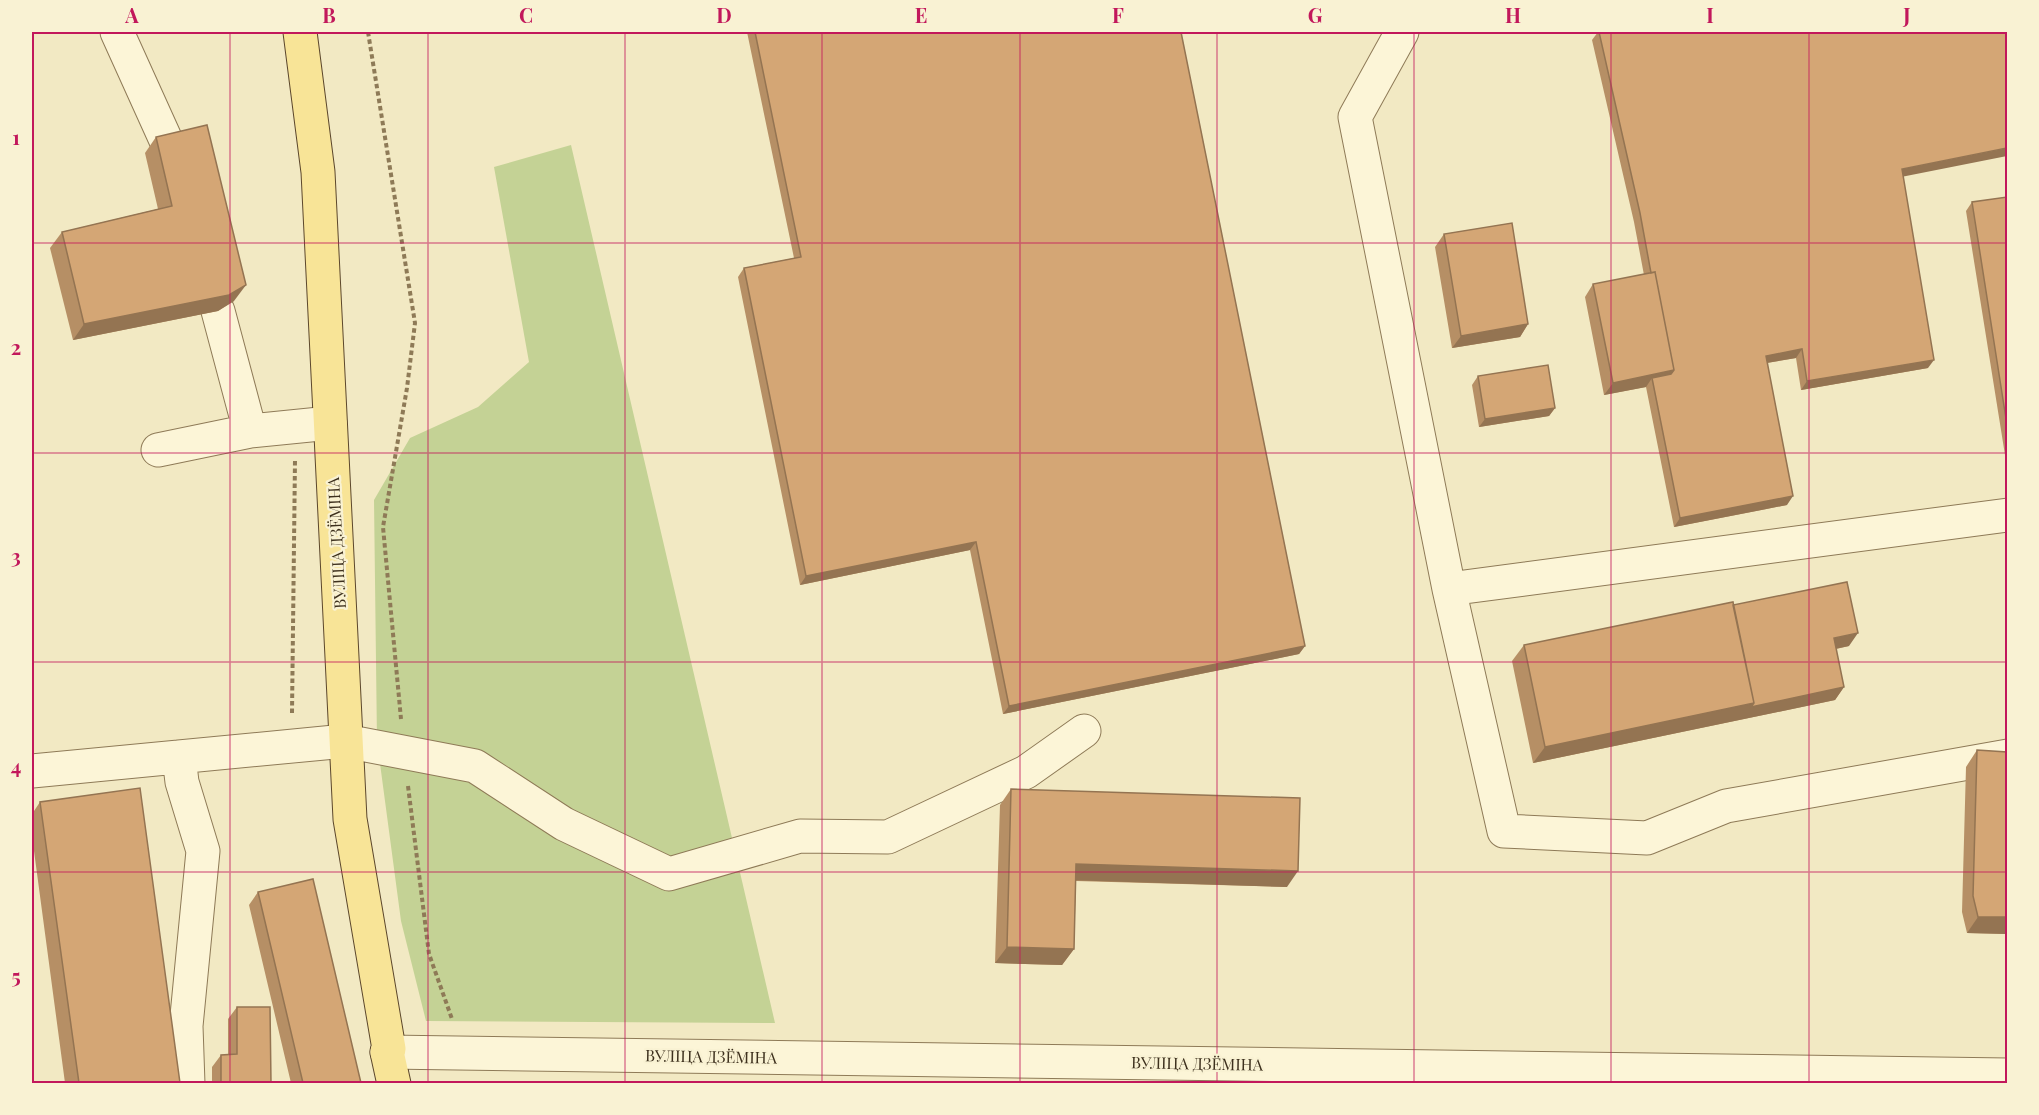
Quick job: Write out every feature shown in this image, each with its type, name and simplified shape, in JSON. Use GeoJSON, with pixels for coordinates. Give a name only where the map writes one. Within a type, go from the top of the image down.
{"type":"FeatureCollection","features":[{"type":"Feature","properties":{"kind":"main road","name":"ВУЛІЦА ДЗЁМІНА"},"geometry":{"type":"LineString","coordinates":[[300,32],[318,172],[350,819],[389,1049],[387,1052],[394,1083]]}},
{"type":"Feature","properties":{"kind":"street"},"geometry":{"type":"LineString","coordinates":[[117,32],[169,147]]}},
{"type":"Feature","properties":{"kind":"street"},"geometry":{"type":"LineString","coordinates":[[1402,32],[1355,117],[1449,589],[1504,831],[1647,838],[1726,806],[2007,756]]}},
{"type":"Feature","properties":{"kind":"street"},"geometry":{"type":"LineString","coordinates":[[218,310],[250,431]]}},
{"type":"Feature","properties":{"kind":"street"},"geometry":{"type":"LineString","coordinates":[[158,450],[250,431],[330,423]]}},
{"type":"Feature","properties":{"kind":"street"},"geometry":{"type":"LineString","coordinates":[[1449,589],[2007,515]]}},
{"type":"Feature","properties":{"kind":"street"},"geometry":{"type":"LineString","coordinates":[[32,771],[345,741],[475,766],[564,824],[669,874],[800,836],[888,837],[1026,772],[1084,731]]}},
{"type":"Feature","properties":{"kind":"street"},"geometry":{"type":"LineString","coordinates":[[179,757],[182,782],[203,851],[186,1026],[188,1083]]}},
{"type":"Feature","properties":{"kind":"street","name":"ВУЛІЦА ДЗЁМІНА"},"geometry":{"type":"LineString","coordinates":[[387,1052],[2007,1075]]}},
{"type":"Feature","properties":{"kind":"path"},"geometry":{"type":"LineString","coordinates":[[368,32],[415,323],[383,527],[404,752],[429,954],[464,1053]]}},
{"type":"Feature","properties":{"kind":"path"},"geometry":{"type":"LineString","coordinates":[[292,747],[296,426]]}},
{"type":"Feature","properties":{"kind":"green space"},"geometry":{"type":"Polygon","coordinates":[[[571,145],[775,1023],[426,1021],[401,921],[377,741],[374,500],[410,438],[478,407],[529,362],[494,167],[571,145]]]}},
{"type":"Feature","properties":{"kind":"building"},"geometry":{"type":"Polygon","coordinates":[[[755,32],[1181,32],[1305,646],[1009,706],[976,542],[806,576],[744,268],[801,257],[755,32]]]}},
{"type":"Feature","properties":{"kind":"building"},"geometry":{"type":"Polygon","coordinates":[[[1599,32],[2007,32],[2007,148],[1902,169],[1934,360],[1807,381],[1802,349],[1766,356],[1793,496],[1680,518],[1652,378],[1671,374],[1674,370],[1655,272],[1651,273],[1640,213],[1599,32]]]}},
{"type":"Feature","properties":{"kind":"building"},"geometry":{"type":"Polygon","coordinates":[[[207,125],[246,285],[229,295],[84,324],[62,232],[172,206],[156,137],[207,125]]]}},
{"type":"Feature","properties":{"kind":"building"},"geometry":{"type":"Polygon","coordinates":[[[2007,197],[2007,425],[1972,202],[2007,197]]]}},
{"type":"Feature","properties":{"kind":"building"},"geometry":{"type":"Polygon","coordinates":[[[1512,223],[1528,324],[1461,336],[1444,234],[1512,223]]]}},
{"type":"Feature","properties":{"kind":"building"},"geometry":{"type":"Polygon","coordinates":[[[1655,272],[1674,370],[1613,383],[1593,284],[1655,272]]]}},
{"type":"Feature","properties":{"kind":"building"},"geometry":{"type":"Polygon","coordinates":[[[1548,365],[1555,408],[1485,419],[1478,376],[1548,365]]]}},
{"type":"Feature","properties":{"kind":"building"},"geometry":{"type":"Polygon","coordinates":[[[1847,582],[1858,633],[1834,638],[1844,687],[1751,707],[1754,703],[1733,605],[1847,582]]]}},
{"type":"Feature","properties":{"kind":"building"},"geometry":{"type":"Polygon","coordinates":[[[1733,602],[1754,703],[1545,747],[1524,645],[1733,602]]]}},
{"type":"Feature","properties":{"kind":"building"},"geometry":{"type":"Polygon","coordinates":[[[1977,750],[2007,752],[2007,917],[1978,917],[1973,896],[1977,750]]]}},
{"type":"Feature","properties":{"kind":"building"},"geometry":{"type":"Polygon","coordinates":[[[140,788],[180,1083],[79,1083],[40,802],[140,788]]]}},
{"type":"Feature","properties":{"kind":"building"},"geometry":{"type":"Polygon","coordinates":[[[1011,789],[1300,798],[1298,871],[1076,864],[1074,949],[1007,947],[1011,789]]]}},
{"type":"Feature","properties":{"kind":"building"},"geometry":{"type":"Polygon","coordinates":[[[313,879],[361,1083],[303,1083],[258,892],[313,879]]]}},
{"type":"Feature","properties":{"kind":"building"},"geometry":{"type":"Polygon","coordinates":[[[237,1007],[270,1007],[271,1083],[221,1083],[221,1055],[237,1054],[237,1007]]]}}]}
